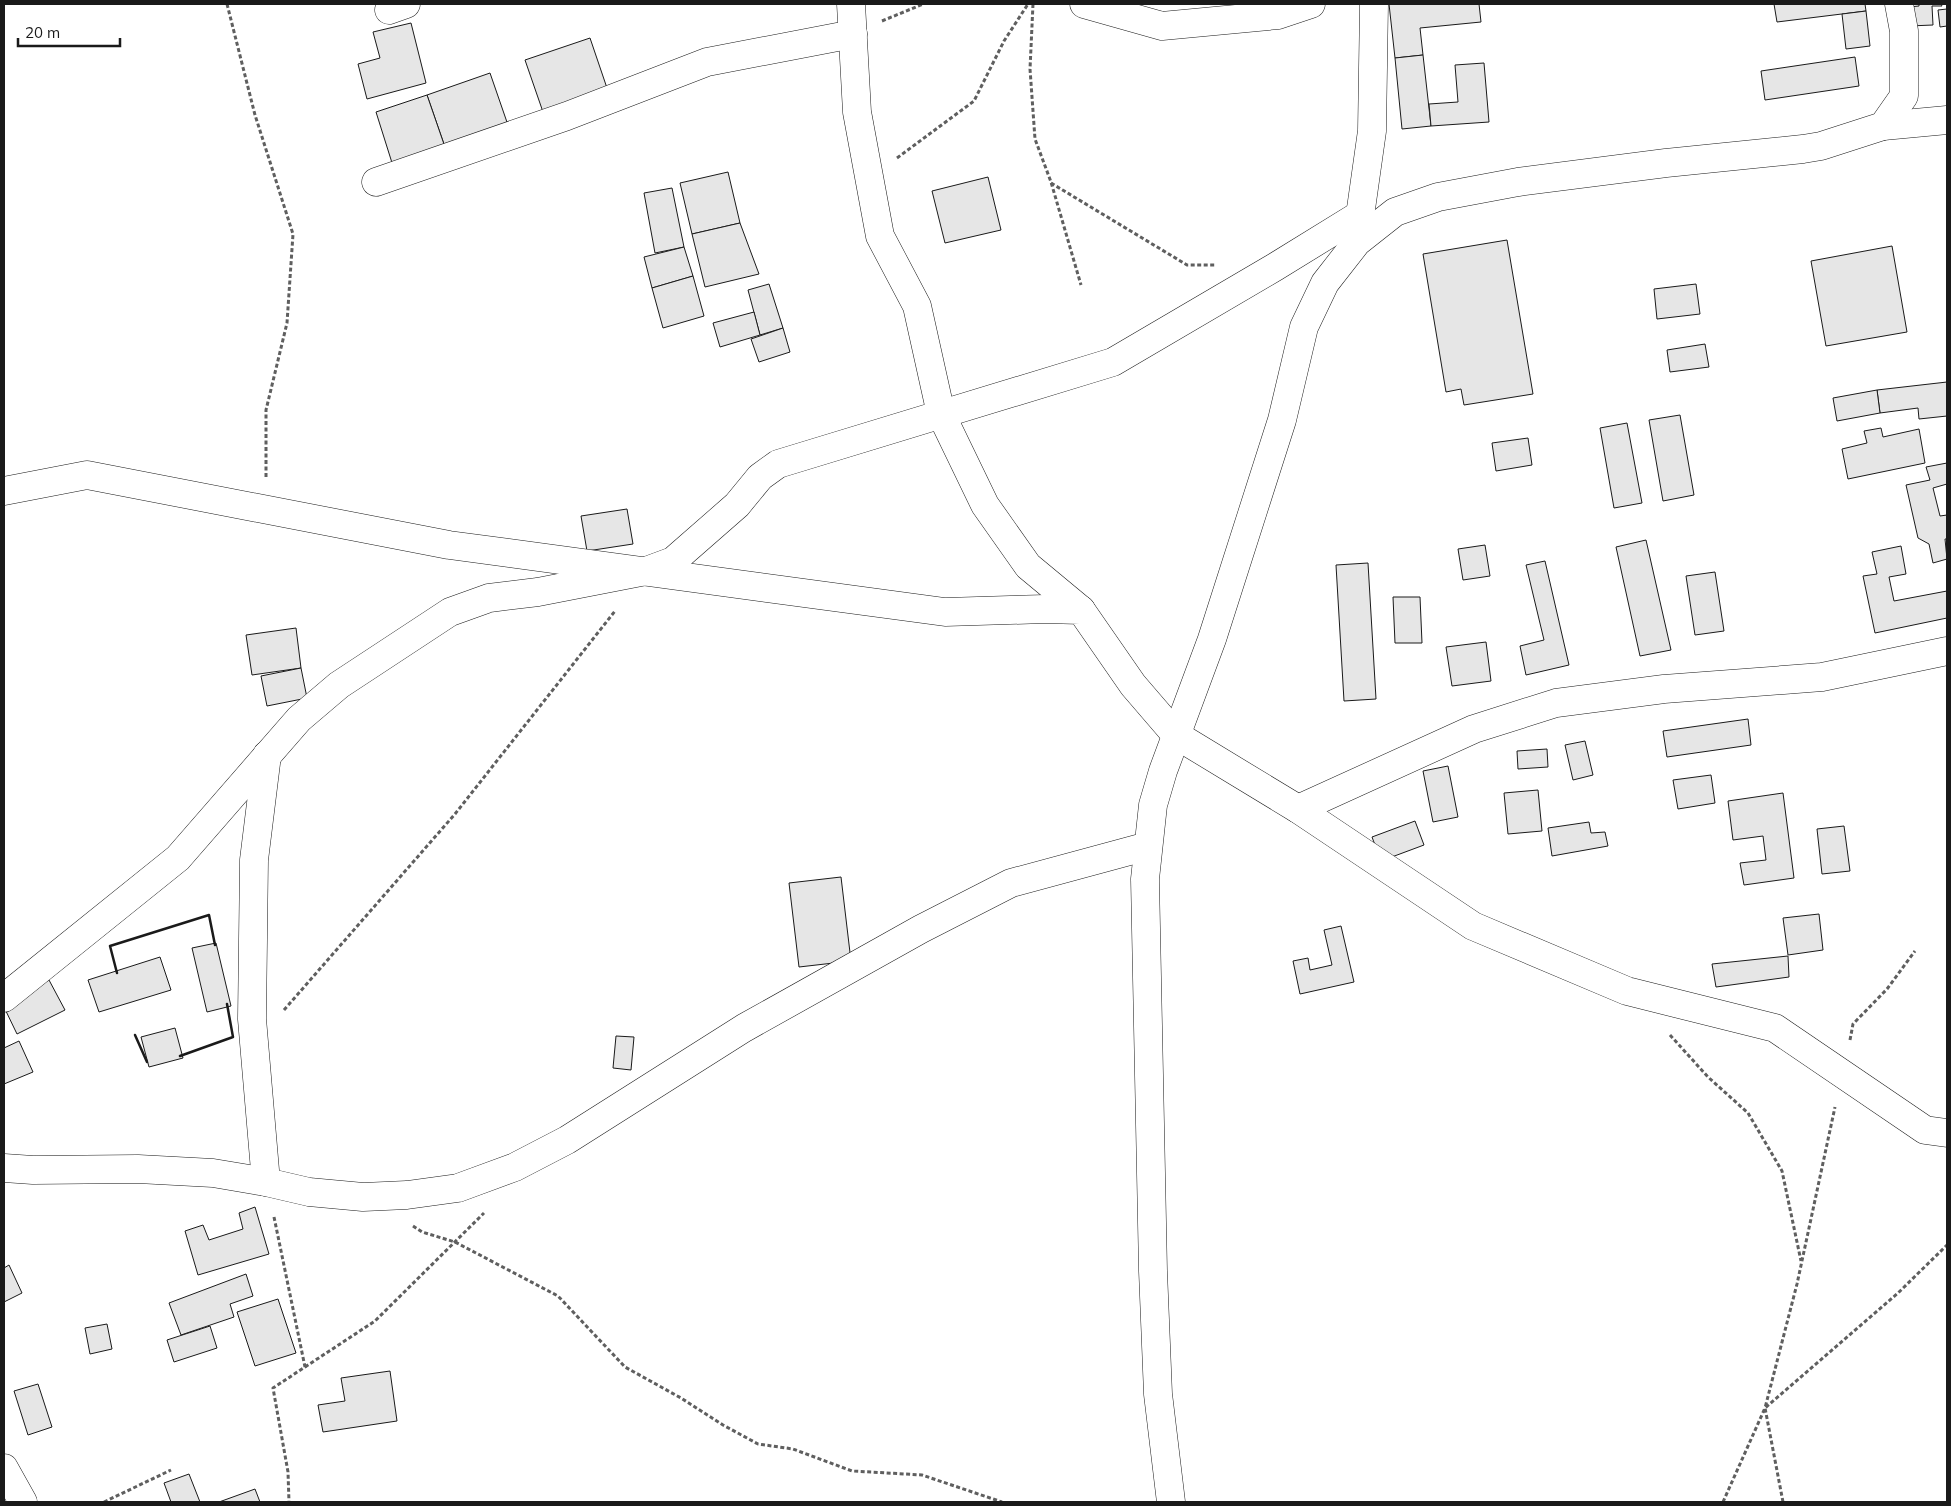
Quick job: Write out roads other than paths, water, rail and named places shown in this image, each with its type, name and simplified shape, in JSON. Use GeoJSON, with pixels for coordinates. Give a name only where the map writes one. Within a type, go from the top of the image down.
{"type":"FeatureCollection","features":[{"type":"Feature","properties":{"kind":"street"},"geometry":{"type":"LineString","coordinates":[[851,4],[857,112],[880,236],[917,306],[941,414],[985,505],[1028,566],[1081,610],[1133,685],[1176,735],[1298,808],[1473,926],[1627,991],[1775,1028],[1925,1130],[1947,1133]]}},
{"type":"Feature","properties":{"kind":"street"},"geometry":{"type":"LineString","coordinates":[[1084,4],[1162,26],[1278,15],[1311,4]]}},
{"type":"Feature","properties":{"kind":"street"},"geometry":{"type":"LineString","coordinates":[[1357,242],[1372,132],[1374,4]]}},
{"type":"Feature","properties":{"kind":"street"},"geometry":{"type":"LineString","coordinates":[[1883,126],[1904,96],[1904,31],[1899,4]]}},
{"type":"Feature","properties":{"kind":"street"},"geometry":{"type":"LineString","coordinates":[[376,182],[567,116],[707,62],[853,34]]}},
{"type":"Feature","properties":{"kind":"street"},"geometry":{"type":"LineString","coordinates":[[1170,1502],[1158,1394],[1153,1271],[1146,879],[1153,805],[1163,771],[1212,639],[1282,420],[1304,327],[1325,283],[1357,242],[1395,212],[1438,197],[1518,182],[1656,164],[1803,149],[1821,146],[1883,126],[1947,120]]}},
{"type":"Feature","properties":{"kind":"street"},"geometry":{"type":"LineString","coordinates":[[4,998],[178,858],[299,718],[339,685],[450,612],[489,598],[538,592],[646,571],[673,561],[737,504],[760,477],[778,464],[1113,362],[1361,214]]}},
{"type":"Feature","properties":{"kind":"street"},"geometry":{"type":"LineString","coordinates":[[4,491],[87,474],[449,545],[945,612],[1044,609],[1081,610]]}},
{"type":"Feature","properties":{"kind":"street"},"geometry":{"type":"LineString","coordinates":[[1298,808],[1474,729],[1556,703],[1664,688],[1822,677],[1947,651]]}},
{"type":"Feature","properties":{"kind":"street"},"geometry":{"type":"LineString","coordinates":[[266,1182],[252,1019],[254,860],[267,755]]}},
{"type":"Feature","properties":{"kind":"street"},"geometry":{"type":"LineString","coordinates":[[4,1168],[33,1170],[147,1169],[213,1173],[309,1192],[363,1197],[407,1195],[458,1188],[515,1167],[567,1140],[744,1028],[921,929],[1011,883],[1148,846]]}},
{"type":"Feature","properties":{"kind":"street"},"geometry":{"type":"LineString","coordinates":[[4,1468],[22,1502]]}}]}
